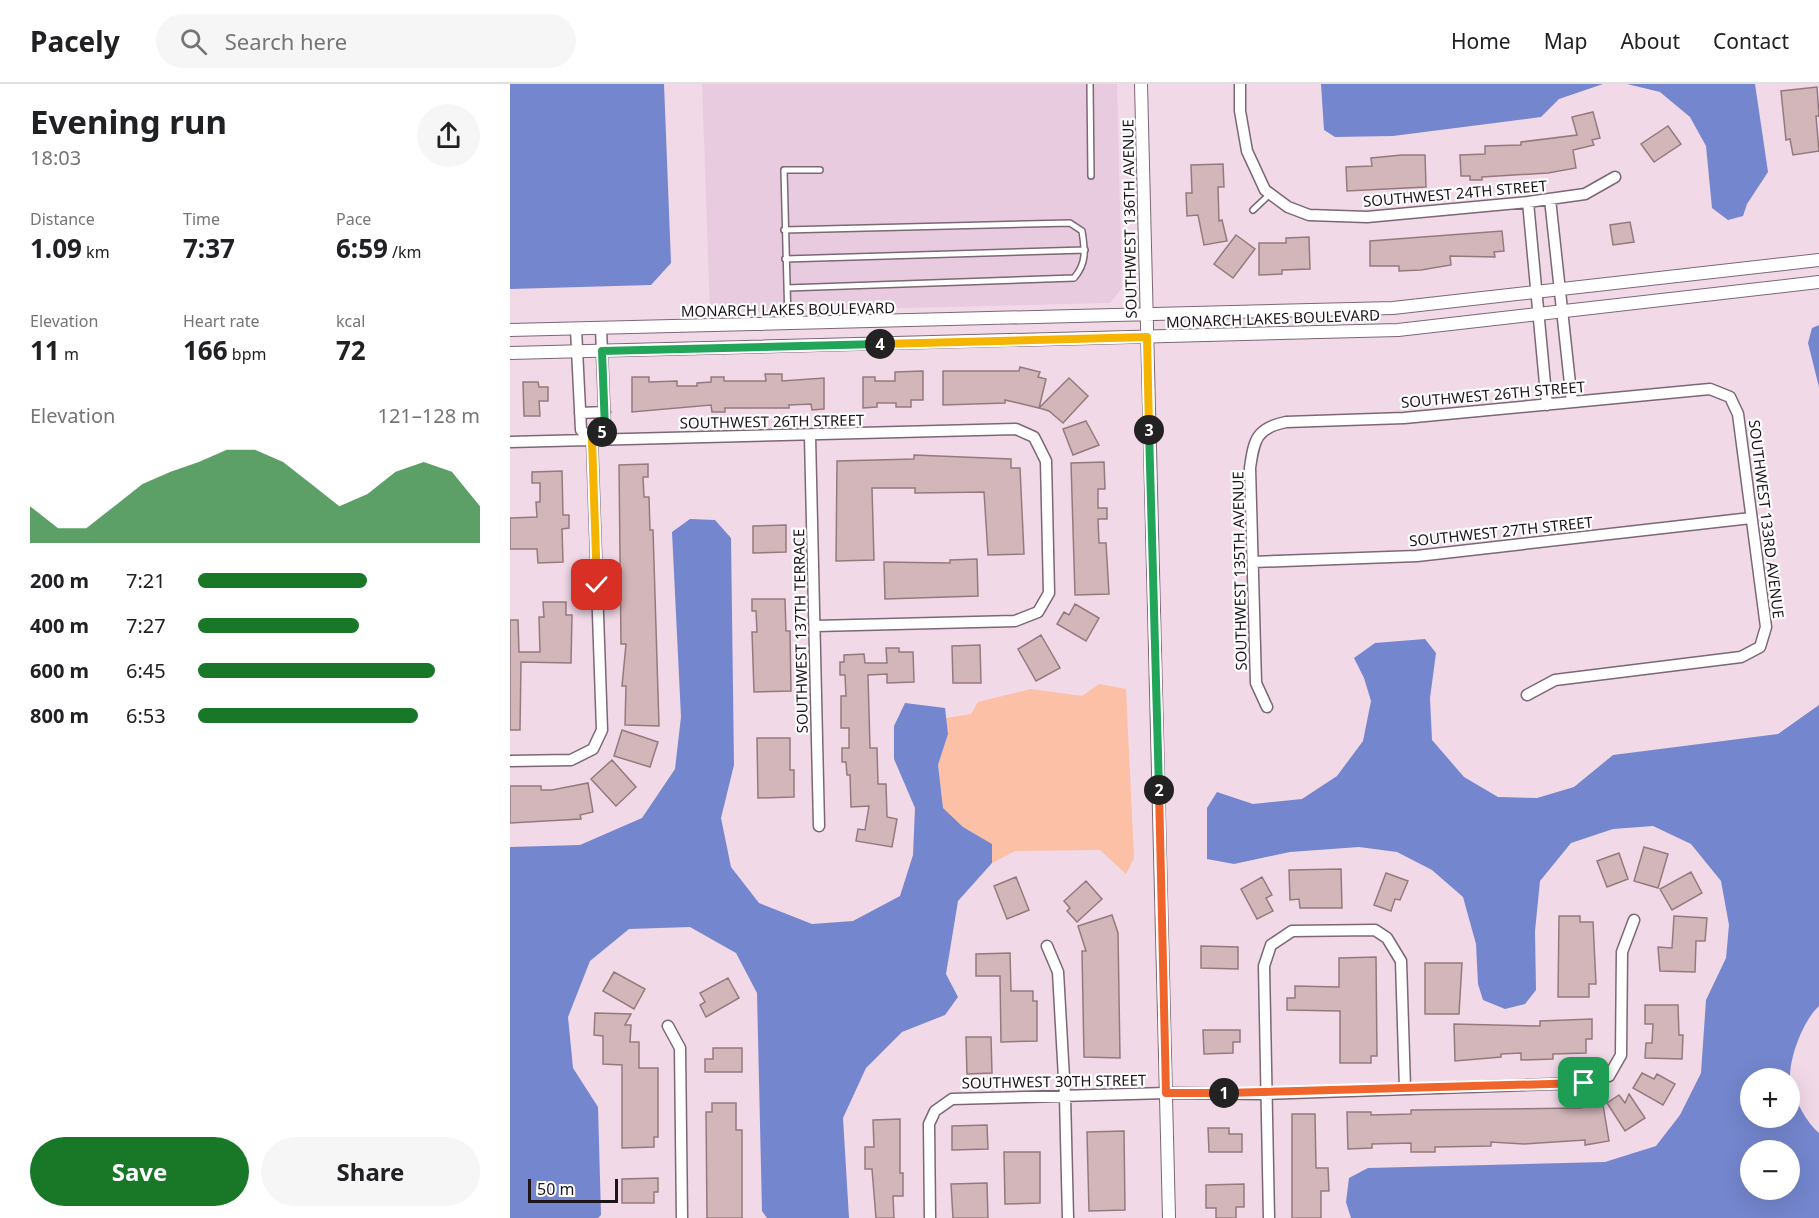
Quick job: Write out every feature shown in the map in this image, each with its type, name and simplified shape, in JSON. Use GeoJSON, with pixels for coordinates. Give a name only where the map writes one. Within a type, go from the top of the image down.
{"type":"FeatureCollection","features":[{"type":"Feature","properties":{"kind":"street","name":"SOUTHWEST 136TH AVENUE"},"geometry":{"type":"LineString","coordinates":[[1141,84],[1169,1218]]}},
{"type":"Feature","properties":{"kind":"street"},"geometry":{"type":"LineString","coordinates":[[1240,84],[1240,111],[1247,151],[1267,192]]}},
{"type":"Feature","properties":{"kind":"street","name":"SOUTHWEST 24TH STREET"},"geometry":{"type":"LineString","coordinates":[[1267,192],[1288,207],[1309,215],[1367,217],[1528,202],[1585,194],[1615,177]]}},
{"type":"Feature","properties":{"kind":"street"},"geometry":{"type":"LineString","coordinates":[[1550,199],[1572,402]]}},
{"type":"Feature","properties":{"kind":"street"},"geometry":{"type":"LineString","coordinates":[[1528,202],[1547,405]]}},
{"type":"Feature","properties":{"kind":"street","name":"MONARCH LAKES BOULEVARD"},"geometry":{"type":"LineString","coordinates":[[510,330],[1393,308],[1819,260]]}},
{"type":"Feature","properties":{"kind":"street","name":"MONARCH LAKES BOULEVARD"},"geometry":{"type":"LineString","coordinates":[[510,353],[1398,330],[1819,282]]}},
{"type":"Feature","properties":{"kind":"street"},"geometry":{"type":"LineString","coordinates":[[592,440],[605,429],[601,328]]}},
{"type":"Feature","properties":{"kind":"street"},"geometry":{"type":"LineString","coordinates":[[510,761],[571,760],[593,749],[602,730],[592,440],[581,430],[576,329]]}},
{"type":"Feature","properties":{"kind":"street","name":"SOUTHWEST 26TH STREET"},"geometry":{"type":"LineString","coordinates":[[1260,434],[1270,425],[1286,422],[1404,418],[1710,389],[1730,397]]}},
{"type":"Feature","properties":{"kind":"street","name":"SOUTHWEST 133RD AVENUE"},"geometry":{"type":"LineString","coordinates":[[1527,695],[1554,680],[1741,657],[1760,647],[1766,627],[1738,414],[1730,397]]}},
{"type":"Feature","properties":{"kind":"street"},"geometry":{"type":"LineString","coordinates":[[580,413],[605,412]]}},
{"type":"Feature","properties":{"kind":"street","name":"SOUTHWEST 26TH STREET"},"geometry":{"type":"LineString","coordinates":[[510,442],[1016,429],[1034,437],[1046,461],[1049,571],[1049,593],[1038,612],[1015,621],[816,626]]}},
{"type":"Feature","properties":{"kind":"street","name":"SOUTHWEST 135TH AVENUE"},"geometry":{"type":"LineString","coordinates":[[1260,434],[1253,446],[1250,468],[1256,683],[1267,707]]}},
{"type":"Feature","properties":{"kind":"street","name":"SOUTHWEST 137TH TERRACE"},"geometry":{"type":"LineString","coordinates":[[810,436],[819,826]]}},
{"type":"Feature","properties":{"kind":"street","name":"SOUTHWEST 27TH STREET"},"geometry":{"type":"LineString","coordinates":[[1253,562],[1417,556],[1751,518]]}},
{"type":"Feature","properties":{"kind":"street","name":"SOUTHWEST 30TH STREET"},"geometry":{"type":"LineString","coordinates":[[930,1218],[929,1124],[935,1111],[952,1099],[1166,1093],[1264,1094],[1584,1083],[1609,1076],[1621,1055],[1622,952],[1634,920]]}},
{"type":"Feature","properties":{"kind":"street"},"geometry":{"type":"LineString","coordinates":[[1269,1218],[1264,1094],[1264,966],[1271,945],[1292,931],[1375,930],[1387,938],[1401,961],[1405,1088]]}},
{"type":"Feature","properties":{"kind":"street"},"geometry":{"type":"LineString","coordinates":[[1047,946],[1059,972],[1068,1218]]}},
{"type":"Feature","properties":{"kind":"street"},"geometry":{"type":"LineString","coordinates":[[668,1026],[680,1048],[682,1218]]}},
{"type":"Feature","properties":{"kind":"lane"},"geometry":{"type":"LineString","coordinates":[[1090,84],[1091,176]]}},
{"type":"Feature","properties":{"kind":"lane"},"geometry":{"type":"LineString","coordinates":[[788,324],[784,170],[820,170]]}},
{"type":"Feature","properties":{"kind":"lane"},"geometry":{"type":"LineString","coordinates":[[1253,210],[1267,192]]}},
{"type":"Feature","properties":{"kind":"lane"},"geometry":{"type":"LineString","coordinates":[[784,230],[1070,224],[1082,231],[1085,250],[1081,270],[1074,278],[786,288]]}},
{"type":"Feature","properties":{"kind":"lane"},"geometry":{"type":"LineString","coordinates":[[785,259],[1085,250]]}},
{"type":"Feature","properties":{"kind":"shaded area"},"geometry":{"type":"Polygon","coordinates":[[[702,84],[1117,84],[1122,288],[1110,303],[710,313],[702,84]]]}},
{"type":"Feature","properties":{"kind":"shaded area"},"geometry":{"type":"Polygon","coordinates":[[[1099,684],[1126,689],[1134,858],[1126,874],[1100,850],[1015,851],[992,863],[992,844],[963,827],[943,808],[938,765],[948,734],[946,718],[971,714],[978,702],[1031,689],[1082,696],[1099,684]]]}},
{"type":"Feature","properties":{"kind":"water"},"geometry":{"type":"Polygon","coordinates":[[[510,84],[664,84],[671,263],[651,285],[510,289],[510,84]]]}},
{"type":"Feature","properties":{"kind":"water"},"geometry":{"type":"Polygon","coordinates":[[[1321,84],[1603,84],[1559,99],[1541,117],[1393,136],[1335,137],[1324,130],[1321,84]]]}},
{"type":"Feature","properties":{"kind":"water"},"geometry":{"type":"Polygon","coordinates":[[[1627,84],[1755,84],[1768,172],[1747,204],[1743,216],[1728,220],[1712,208],[1706,146],[1690,117],[1660,92],[1627,84]]]}},
{"type":"Feature","properties":{"kind":"water"},"geometry":{"type":"Polygon","coordinates":[[[1819,325],[1819,387],[1808,343],[1812,328],[1819,325]]]}},
{"type":"Feature","properties":{"kind":"water"},"geometry":{"type":"Polygon","coordinates":[[[690,519],[715,520],[731,538],[734,765],[721,818],[731,867],[759,903],[812,924],[853,921],[900,896],[913,855],[915,808],[894,759],[894,726],[905,703],[945,708],[948,734],[938,765],[943,808],[963,827],[992,844],[992,863],[958,901],[946,974],[958,997],[945,1015],[902,1032],[866,1068],[843,1118],[849,1218],[767,1218],[762,1211],[757,993],[736,953],[690,927],[629,929],[590,961],[568,1017],[573,1068],[598,1107],[601,1215],[598,1218],[510,1218],[510,847],[580,845],[642,818],[675,769],[681,717],[672,532],[690,519]]]}},
{"type":"Feature","properties":{"kind":"water"},"geometry":{"type":"Polygon","coordinates":[[[1425,639],[1436,653],[1430,698],[1432,740],[1464,777],[1498,797],[1537,798],[1574,787],[1613,755],[1778,734],[1819,705],[1819,1006],[1807,1021],[1793,1054],[1791,1068],[1740,1068],[1740,1128],[1800,1128],[1800,1107],[1819,1133],[1819,1218],[1351,1218],[1346,1202],[1349,1178],[1368,1168],[1605,1162],[1656,1146],[1680,1115],[1701,1073],[1706,1000],[1726,958],[1729,925],[1721,881],[1691,844],[1653,826],[1613,829],[1571,843],[1540,881],[1535,931],[1536,990],[1525,1004],[1505,1009],[1483,1000],[1478,984],[1476,944],[1463,897],[1432,870],[1397,852],[1359,847],[1290,852],[1234,864],[1207,859],[1207,808],[1217,792],[1253,804],[1302,799],[1337,776],[1363,741],[1371,701],[1364,678],[1354,658],[1375,643],[1425,639]]]}},
{"type":"Feature","properties":{"kind":"building"},"geometry":{"type":"Polygon","coordinates":[[[1817,87],[1819,116],[1816,116],[1819,151],[1793,155],[1790,139],[1786,140],[1781,91],[1817,87]]]}},
{"type":"Feature","properties":{"kind":"building"},"geometry":{"type":"Polygon","coordinates":[[[1593,112],[1600,138],[1592,140],[1594,145],[1573,150],[1576,168],[1548,173],[1482,177],[1482,180],[1470,180],[1470,176],[1461,176],[1460,155],[1485,154],[1485,146],[1521,145],[1521,142],[1577,135],[1572,117],[1593,112]]]}},
{"type":"Feature","properties":{"kind":"building"},"geometry":{"type":"Polygon","coordinates":[[[1668,126],[1681,144],[1654,162],[1641,144],[1668,126]]]}},
{"type":"Feature","properties":{"kind":"building"},"geometry":{"type":"Polygon","coordinates":[[[1425,155],[1426,187],[1347,191],[1346,167],[1372,166],[1371,158],[1425,155]]]}},
{"type":"Feature","properties":{"kind":"building"},"geometry":{"type":"Polygon","coordinates":[[[1223,164],[1224,187],[1218,187],[1219,221],[1222,220],[1227,241],[1204,245],[1198,215],[1187,216],[1186,193],[1192,193],[1191,165],[1223,164]]]}},
{"type":"Feature","properties":{"kind":"building"},"geometry":{"type":"Polygon","coordinates":[[[1630,222],[1634,242],[1613,245],[1610,225],[1630,222]]]}},
{"type":"Feature","properties":{"kind":"building"},"geometry":{"type":"Polygon","coordinates":[[[1502,231],[1504,251],[1494,252],[1495,257],[1450,256],[1451,265],[1421,270],[1399,271],[1399,266],[1370,266],[1370,241],[1502,231]]]}},
{"type":"Feature","properties":{"kind":"building"},"geometry":{"type":"Polygon","coordinates":[[[1236,235],[1255,249],[1233,278],[1214,264],[1236,235]]]}},
{"type":"Feature","properties":{"kind":"building"},"geometry":{"type":"Polygon","coordinates":[[[1309,237],[1310,269],[1282,270],[1282,274],[1259,275],[1259,243],[1286,243],[1286,238],[1309,237]]]}},
{"type":"Feature","properties":{"kind":"building"},"geometry":{"type":"Polygon","coordinates":[[[1020,367],[1040,372],[1038,377],[1046,379],[1039,408],[1005,400],[1005,403],[943,405],[943,371],[1019,371],[1020,367]]]}},
{"type":"Feature","properties":{"kind":"building"},"geometry":{"type":"Polygon","coordinates":[[[923,371],[923,400],[911,400],[911,407],[896,407],[896,403],[877,403],[877,407],[863,408],[863,377],[875,377],[875,381],[895,381],[895,372],[923,371]]]}},
{"type":"Feature","properties":{"kind":"building"},"geometry":{"type":"Polygon","coordinates":[[[765,374],[782,374],[782,381],[824,378],[824,409],[812,410],[811,404],[789,405],[789,408],[725,408],[725,412],[712,412],[711,405],[632,412],[632,377],[649,377],[649,382],[677,381],[677,386],[697,386],[697,383],[711,382],[711,377],[724,377],[724,381],[766,381],[765,374]]]}},
{"type":"Feature","properties":{"kind":"building"},"geometry":{"type":"Polygon","coordinates":[[[1069,378],[1088,396],[1063,423],[1049,411],[1039,408],[1069,378]]]}},
{"type":"Feature","properties":{"kind":"building"},"geometry":{"type":"Polygon","coordinates":[[[523,382],[538,382],[539,387],[548,387],[548,401],[539,401],[540,416],[524,416],[523,382]]]}},
{"type":"Feature","properties":{"kind":"building"},"geometry":{"type":"Polygon","coordinates":[[[1086,421],[1099,445],[1073,455],[1063,429],[1086,421]]]}},
{"type":"Feature","properties":{"kind":"building"},"geometry":{"type":"Polygon","coordinates":[[[914,455],[1011,459],[1011,468],[1020,468],[1024,554],[988,555],[984,492],[915,493],[915,488],[872,488],[874,560],[836,561],[837,461],[914,459],[914,455]]]}},
{"type":"Feature","properties":{"kind":"building"},"geometry":{"type":"Polygon","coordinates":[[[1104,462],[1105,489],[1098,489],[1098,508],[1107,508],[1107,519],[1098,519],[1099,543],[1106,543],[1109,594],[1075,595],[1071,463],[1104,462]]]}},
{"type":"Feature","properties":{"kind":"building"},"geometry":{"type":"Polygon","coordinates":[[[648,464],[648,477],[643,477],[644,497],[649,497],[650,530],[653,530],[659,726],[625,725],[626,686],[622,686],[626,644],[621,644],[619,465],[648,464]]]}},
{"type":"Feature","properties":{"kind":"building"},"geometry":{"type":"Polygon","coordinates":[[[562,471],[563,515],[569,515],[569,528],[562,529],[563,562],[538,563],[537,549],[510,549],[510,518],[537,517],[536,502],[540,502],[540,483],[532,483],[532,472],[562,471]]]}},
{"type":"Feature","properties":{"kind":"building"},"geometry":{"type":"Polygon","coordinates":[[[786,525],[786,552],[753,553],[753,526],[786,525]]]}},
{"type":"Feature","properties":{"kind":"building"},"geometry":{"type":"Polygon","coordinates":[[[977,559],[978,596],[885,599],[884,562],[950,563],[950,560],[977,559]]]}},
{"type":"Feature","properties":{"kind":"building"},"geometry":{"type":"Polygon","coordinates":[[[752,599],[785,599],[786,631],[790,631],[791,691],[754,692],[752,632],[757,632],[756,611],[752,611],[752,599]]]}},
{"type":"Feature","properties":{"kind":"building"},"geometry":{"type":"Polygon","coordinates":[[[543,602],[566,602],[566,615],[572,615],[571,663],[521,662],[520,730],[510,730],[510,620],[518,620],[519,652],[540,652],[539,617],[544,617],[543,602]]]}},
{"type":"Feature","properties":{"kind":"building"},"geometry":{"type":"Polygon","coordinates":[[[1075,604],[1099,618],[1086,641],[1057,624],[1064,612],[1069,615],[1075,604]]]}},
{"type":"Feature","properties":{"kind":"building"},"geometry":{"type":"Polygon","coordinates":[[[1041,635],[1060,668],[1036,681],[1018,649],[1041,635]]]}},
{"type":"Feature","properties":{"kind":"building"},"geometry":{"type":"Polygon","coordinates":[[[980,645],[981,683],[953,683],[952,646],[980,645]]]}},
{"type":"Feature","properties":{"kind":"building"},"geometry":{"type":"Polygon","coordinates":[[[886,648],[899,648],[899,652],[913,652],[914,682],[887,683],[887,674],[868,675],[870,748],[877,748],[878,784],[886,784],[887,817],[897,819],[892,847],[856,841],[858,829],[865,830],[869,806],[851,807],[850,775],[847,775],[846,762],[842,762],[842,748],[849,748],[849,728],[841,728],[841,696],[846,696],[845,675],[840,675],[840,662],[844,662],[844,655],[864,654],[865,663],[887,663],[886,648]]]}},
{"type":"Feature","properties":{"kind":"building"},"geometry":{"type":"Polygon","coordinates":[[[622,730],[658,742],[650,767],[614,756],[622,730]]]}},
{"type":"Feature","properties":{"kind":"building"},"geometry":{"type":"Polygon","coordinates":[[[757,738],[790,738],[790,770],[794,770],[794,797],[758,798],[757,738]]]}},
{"type":"Feature","properties":{"kind":"building"},"geometry":{"type":"Polygon","coordinates":[[[612,760],[636,787],[616,806],[591,779],[612,760]]]}},
{"type":"Feature","properties":{"kind":"building"},"geometry":{"type":"Polygon","coordinates":[[[588,783],[593,812],[580,815],[581,819],[510,823],[510,786],[541,786],[541,790],[552,790],[588,783]]]}},
{"type":"Feature","properties":{"kind":"building"},"geometry":{"type":"Polygon","coordinates":[[[1644,847],[1668,854],[1658,888],[1634,881],[1644,847]]]}},
{"type":"Feature","properties":{"kind":"building"},"geometry":{"type":"Polygon","coordinates":[[[1619,853],[1628,879],[1607,887],[1597,861],[1619,853]]]}},
{"type":"Feature","properties":{"kind":"building"},"geometry":{"type":"Polygon","coordinates":[[[1341,869],[1342,908],[1300,908],[1299,899],[1290,900],[1289,870],[1341,869]]]}},
{"type":"Feature","properties":{"kind":"building"},"geometry":{"type":"Polygon","coordinates":[[[1691,872],[1702,893],[1672,910],[1660,889],[1691,872]]]}},
{"type":"Feature","properties":{"kind":"building"},"geometry":{"type":"Polygon","coordinates":[[[1386,873],[1408,881],[1400,900],[1395,899],[1391,911],[1374,905],[1386,873]]]}},
{"type":"Feature","properties":{"kind":"building"},"geometry":{"type":"Polygon","coordinates":[[[1016,877],[1029,910],[1007,919],[994,886],[1016,877]]]}},
{"type":"Feature","properties":{"kind":"building"},"geometry":{"type":"Polygon","coordinates":[[[1262,877],[1272,895],[1266,898],[1273,911],[1257,919],[1241,889],[1262,877]]]}},
{"type":"Feature","properties":{"kind":"building"},"geometry":{"type":"Polygon","coordinates":[[[1086,881],[1102,899],[1077,922],[1067,911],[1070,908],[1064,901],[1086,881]]]}},
{"type":"Feature","properties":{"kind":"building"},"geometry":{"type":"Polygon","coordinates":[[[1112,915],[1118,933],[1120,1058],[1084,1057],[1082,951],[1086,951],[1078,926],[1112,915]]]}},
{"type":"Feature","properties":{"kind":"building"},"geometry":{"type":"Polygon","coordinates":[[[1559,916],[1580,916],[1580,922],[1593,922],[1596,984],[1589,984],[1589,997],[1558,997],[1559,916]]]}},
{"type":"Feature","properties":{"kind":"building"},"geometry":{"type":"Polygon","coordinates":[[[1674,916],[1707,918],[1705,941],[1696,941],[1695,972],[1660,971],[1658,947],[1672,948],[1674,916]]]}},
{"type":"Feature","properties":{"kind":"building"},"geometry":{"type":"Polygon","coordinates":[[[1201,946],[1238,947],[1238,969],[1201,968],[1201,946]]]}},
{"type":"Feature","properties":{"kind":"building"},"geometry":{"type":"Polygon","coordinates":[[[1010,953],[1011,991],[1033,991],[1033,1001],[1037,1001],[1037,1041],[1001,1042],[1000,976],[976,976],[976,954],[1010,953]]]}},
{"type":"Feature","properties":{"kind":"building"},"geometry":{"type":"Polygon","coordinates":[[[1376,957],[1377,1056],[1371,1056],[1371,1063],[1340,1063],[1340,1011],[1287,1010],[1287,998],[1295,998],[1295,986],[1339,987],[1339,958],[1376,957]]]}},
{"type":"Feature","properties":{"kind":"building"},"geometry":{"type":"Polygon","coordinates":[[[1425,963],[1462,963],[1459,1014],[1425,1014],[1425,963]]]}},
{"type":"Feature","properties":{"kind":"building"},"geometry":{"type":"Polygon","coordinates":[[[614,972],[645,989],[634,1009],[603,991],[614,972]]]}},
{"type":"Feature","properties":{"kind":"building"},"geometry":{"type":"Polygon","coordinates":[[[728,978],[739,998],[706,1017],[700,1005],[705,1002],[700,993],[728,978]]]}},
{"type":"Feature","properties":{"kind":"building"},"geometry":{"type":"Polygon","coordinates":[[[1645,1005],[1678,1005],[1679,1035],[1683,1035],[1682,1059],[1645,1058],[1646,1043],[1652,1043],[1653,1024],[1645,1024],[1645,1005]]]}},
{"type":"Feature","properties":{"kind":"building"},"geometry":{"type":"Polygon","coordinates":[[[595,1013],[631,1014],[625,1025],[631,1025],[630,1042],[639,1042],[639,1068],[658,1068],[658,1137],[654,1137],[654,1147],[622,1148],[622,1065],[603,1064],[603,1036],[594,1035],[595,1013]]]}},
{"type":"Feature","properties":{"kind":"building"},"geometry":{"type":"Polygon","coordinates":[[[1592,1019],[1592,1039],[1586,1039],[1586,1053],[1553,1054],[1553,1059],[1521,1060],[1521,1053],[1501,1054],[1501,1057],[1455,1061],[1454,1024],[1540,1026],[1540,1021],[1592,1019]]]}},
{"type":"Feature","properties":{"kind":"building"},"geometry":{"type":"Polygon","coordinates":[[[1203,1030],[1240,1030],[1240,1042],[1233,1042],[1233,1053],[1204,1054],[1203,1030]]]}},
{"type":"Feature","properties":{"kind":"building"},"geometry":{"type":"Polygon","coordinates":[[[966,1037],[991,1037],[992,1073],[967,1074],[966,1037]]]}},
{"type":"Feature","properties":{"kind":"building"},"geometry":{"type":"Polygon","coordinates":[[[713,1048],[742,1048],[742,1072],[705,1072],[705,1059],[713,1059],[713,1048]]]}},
{"type":"Feature","properties":{"kind":"building"},"geometry":{"type":"Polygon","coordinates":[[[1642,1073],[1654,1079],[1657,1074],[1675,1084],[1663,1105],[1633,1088],[1642,1073]]]}},
{"type":"Feature","properties":{"kind":"building"},"geometry":{"type":"Polygon","coordinates":[[[1629,1094],[1645,1118],[1625,1131],[1607,1103],[1619,1095],[1625,1103],[1629,1094]]]}},
{"type":"Feature","properties":{"kind":"building"},"geometry":{"type":"Polygon","coordinates":[[[712,1103],[736,1103],[736,1130],[742,1130],[742,1218],[707,1218],[706,1112],[712,1112],[712,1103]]]}},
{"type":"Feature","properties":{"kind":"building"},"geometry":{"type":"Polygon","coordinates":[[[1603,1105],[1609,1141],[1585,1145],[1585,1140],[1524,1144],[1491,1142],[1491,1146],[1435,1147],[1435,1152],[1411,1152],[1411,1143],[1372,1144],[1372,1148],[1348,1149],[1347,1112],[1371,1112],[1371,1115],[1411,1114],[1411,1110],[1580,1108],[1603,1105]]]}},
{"type":"Feature","properties":{"kind":"building"},"geometry":{"type":"Polygon","coordinates":[[[1292,1114],[1315,1114],[1316,1168],[1328,1168],[1329,1191],[1321,1191],[1321,1218],[1292,1218],[1292,1114]]]}},
{"type":"Feature","properties":{"kind":"building"},"geometry":{"type":"Polygon","coordinates":[[[900,1119],[900,1173],[903,1173],[903,1196],[893,1196],[894,1218],[876,1218],[872,1169],[865,1169],[865,1147],[874,1147],[873,1120],[900,1119]]]}},
{"type":"Feature","properties":{"kind":"building"},"geometry":{"type":"Polygon","coordinates":[[[987,1125],[988,1149],[952,1150],[952,1126],[987,1125]]]}},
{"type":"Feature","properties":{"kind":"building"},"geometry":{"type":"Polygon","coordinates":[[[1208,1128],[1229,1128],[1229,1134],[1242,1134],[1242,1152],[1209,1152],[1208,1128]]]}},
{"type":"Feature","properties":{"kind":"building"},"geometry":{"type":"Polygon","coordinates":[[[1124,1131],[1125,1210],[1089,1211],[1087,1132],[1124,1131]]]}},
{"type":"Feature","properties":{"kind":"building"},"geometry":{"type":"Polygon","coordinates":[[[1004,1152],[1040,1152],[1040,1203],[1005,1204],[1004,1152]]]}},
{"type":"Feature","properties":{"kind":"building"},"geometry":{"type":"Polygon","coordinates":[[[658,1178],[658,1192],[654,1192],[654,1203],[622,1203],[622,1179],[658,1178]]]}},
{"type":"Feature","properties":{"kind":"building"},"geometry":{"type":"Polygon","coordinates":[[[987,1183],[988,1218],[953,1218],[951,1184],[987,1183]]]}},
{"type":"Feature","properties":{"kind":"building"},"geometry":{"type":"Polygon","coordinates":[[[1244,1184],[1244,1207],[1236,1207],[1236,1218],[1216,1218],[1216,1208],[1206,1208],[1206,1185],[1244,1184]]]}},
{"type":"Feature","properties":{"kind":"route"},"geometry":{"type":"LineString","coordinates":[[597,585],[592,440],[605,429],[602,351],[1147,337],[1166,1093],[1264,1094],[1584,1083]]}}]}
